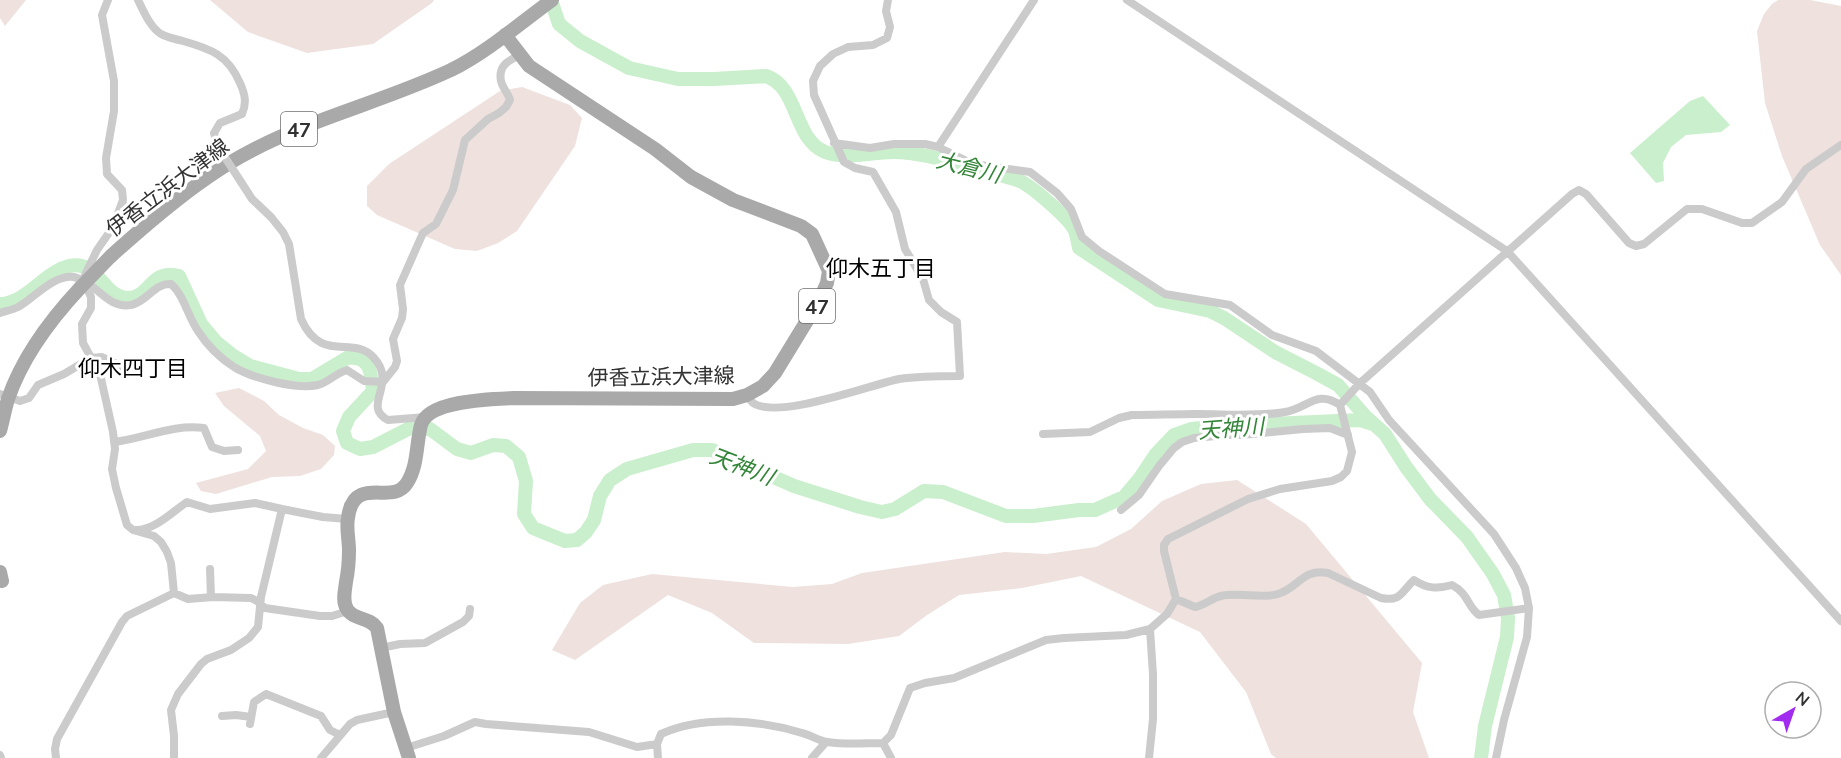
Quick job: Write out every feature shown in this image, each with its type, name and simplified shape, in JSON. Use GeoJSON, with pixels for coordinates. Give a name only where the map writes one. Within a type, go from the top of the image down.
{"type":"FeatureCollection","features":[{"type":"Feature","properties":{"kind":"main road","name":"伊香立浜大津線"},"geometry":{"type":"LineString","coordinates":[[0,430],[4,396],[47,327],[83,282],[152,220],[212,175],[247,153],[292,131],[452,69],[505,35],[547,3]]}},
{"type":"Feature","properties":{"kind":"main road","name":"伊香立浜大津線"},"geometry":{"type":"LineString","coordinates":[[424,420],[449,405],[483,400],[514,398],[733,399],[747,396],[763,386],[775,373],[819,301],[827,283],[829,271],[812,234],[801,225],[733,200],[691,177],[629,131],[529,66],[505,35]]}},
{"type":"Feature","properties":{"kind":"main road"},"geometry":{"type":"LineString","coordinates":[[407,753],[394,712],[377,628],[374,624],[348,610],[344,600],[349,551],[347,519],[351,504],[358,496],[393,493],[408,482],[424,420]]}},
{"type":"Feature","properties":{"kind":"street"},"geometry":{"type":"LineString","coordinates":[[108,0],[102,15],[114,81],[114,111],[106,158],[107,174],[122,190],[122,204],[113,227],[97,250],[83,282],[91,297],[91,308],[82,324],[83,344],[100,374],[114,442],[112,469],[127,525],[133,530],[154,536],[161,542],[171,563],[174,593]]}},
{"type":"Feature","properties":{"kind":"street"},"geometry":{"type":"LineString","coordinates":[[138,0],[149,20],[160,33],[208,48],[227,62],[242,86],[246,104],[242,114],[219,123],[214,133],[217,145],[252,199],[283,232],[288,244],[301,319],[306,330],[312,337],[328,347],[360,349],[370,353],[382,370],[377,409],[383,417],[388,420],[424,420]]}},
{"type":"Feature","properties":{"kind":"street"},"geometry":{"type":"LineString","coordinates":[[747,396],[754,403],[779,407],[843,396],[898,380],[927,376],[960,376],[957,322],[941,312],[929,300],[922,279],[905,249],[896,212],[873,172],[855,168],[844,162],[814,95],[813,81],[820,66],[833,54],[848,47],[873,45],[887,38],[890,27],[886,11],[888,0]]}},
{"type":"Feature","properties":{"kind":"street"},"geometry":{"type":"LineString","coordinates":[[938,147],[1034,0]]}},
{"type":"Feature","properties":{"kind":"street"},"geometry":{"type":"LineString","coordinates":[[1127,0],[1507,251],[1841,621]]}},
{"type":"Feature","properties":{"kind":"street"},"geometry":{"type":"LineString","coordinates":[[381,382],[395,367],[397,361],[393,339],[402,318],[400,285],[423,233],[436,224],[453,190],[465,140],[488,119],[506,107],[510,100],[501,82],[501,69],[506,62],[521,55]]}},
{"type":"Feature","properties":{"kind":"street"},"geometry":{"type":"LineString","coordinates":[[834,143],[870,148],[912,143],[938,147],[973,164],[1030,172],[1057,193],[1071,209],[1082,237],[1108,258],[1165,294],[1230,305],[1272,335],[1316,351],[1370,392],[1389,420],[1494,534],[1516,568],[1525,588],[1529,608],[1527,637],[1496,758]]}},
{"type":"Feature","properties":{"kind":"street"},"geometry":{"type":"LineString","coordinates":[[658,758],[657,744],[661,734],[713,722],[735,721],[774,726],[803,733],[826,742],[884,743],[891,735],[910,688],[954,678],[1046,640],[1126,634],[1150,629],[1167,614],[1176,599],[1164,551],[1164,545],[1168,539],[1248,499],[1280,489],[1332,481],[1341,477],[1351,462],[1352,452],[1342,405],[1359,384],[1572,194],[1579,190],[1586,194],[1629,243],[1636,246],[1644,244],[1687,209],[1702,209],[1742,223],[1752,223],[1782,202],[1806,169],[1841,144]]}},
{"type":"Feature","properties":{"kind":"street"},"geometry":{"type":"LineString","coordinates":[[122,204],[152,220]]}},
{"type":"Feature","properties":{"kind":"street"},"geometry":{"type":"LineString","coordinates":[[0,313],[15,308],[62,278],[74,277],[95,287],[108,300],[126,305],[140,302],[163,284],[171,284],[177,290],[194,325],[211,347],[234,367],[255,376],[305,386],[317,385],[346,370],[364,381],[381,382]]}},
{"type":"Feature","properties":{"kind":"street"},"geometry":{"type":"LineString","coordinates":[[4,396],[20,401],[29,398],[38,385],[64,374],[91,358],[102,357],[131,369]]}},
{"type":"Feature","properties":{"kind":"street"},"geometry":{"type":"LineString","coordinates":[[1043,434],[1090,432],[1119,418],[1132,415],[1246,415],[1286,411],[1318,398],[1329,399],[1342,405]]}},
{"type":"Feature","properties":{"kind":"street"},"geometry":{"type":"LineString","coordinates":[[114,442],[187,426],[204,428],[212,447],[224,451],[238,450]]}},
{"type":"Feature","properties":{"kind":"street"},"geometry":{"type":"LineString","coordinates":[[1121,510],[1139,495],[1159,466],[1182,442],[1194,438],[1303,429],[1330,428],[1347,432]]}},
{"type":"Feature","properties":{"kind":"street"},"geometry":{"type":"LineString","coordinates":[[133,530],[142,530],[152,526],[187,502],[210,509],[255,503],[323,518],[347,519]]}},
{"type":"Feature","properties":{"kind":"street"},"geometry":{"type":"LineString","coordinates":[[174,758],[171,710],[178,694],[201,664],[207,659],[231,650],[255,633],[258,627],[282,509]]}},
{"type":"Feature","properties":{"kind":"street"},"geometry":{"type":"LineString","coordinates":[[210,569],[211,597]]}},
{"type":"Feature","properties":{"kind":"street"},"geometry":{"type":"LineString","coordinates":[[1176,599],[1195,607],[1220,596],[1277,594],[1289,588],[1303,576],[1320,571],[1389,600],[1401,596],[1414,580],[1422,586],[1439,589],[1452,585],[1462,590],[1475,613],[1479,615],[1529,608]]}},
{"type":"Feature","properties":{"kind":"street"},"geometry":{"type":"LineString","coordinates":[[56,758],[57,739],[127,616],[174,593],[189,599],[251,598],[265,608],[320,616],[332,616],[348,610]]}},
{"type":"Feature","properties":{"kind":"street"},"geometry":{"type":"LineString","coordinates":[[381,648],[400,644],[425,643],[463,622],[469,616],[470,609]]}},
{"type":"Feature","properties":{"kind":"street"},"geometry":{"type":"LineString","coordinates":[[1149,758],[1153,719],[1150,629]]}},
{"type":"Feature","properties":{"kind":"street"},"geometry":{"type":"LineString","coordinates":[[222,716],[236,715],[251,721],[254,702],[266,694],[321,716],[330,730],[340,735]]}},
{"type":"Feature","properties":{"kind":"street"},"geometry":{"type":"LineString","coordinates":[[321,758],[350,724],[357,720],[394,712]]}},
{"type":"Feature","properties":{"kind":"street"},"geometry":{"type":"LineString","coordinates":[[407,753],[475,722],[589,732],[637,747],[657,744]]}},
{"type":"Feature","properties":{"kind":"street"},"geometry":{"type":"LineString","coordinates":[[812,758],[826,742]]}},
{"type":"Feature","properties":{"kind":"street"},"geometry":{"type":"LineString","coordinates":[[884,743],[891,758]]}},
{"type":"Feature","properties":{"kind":"shaded area"},"geometry":{"type":"Polygon","coordinates":[[[0,0],[26,0],[5,26],[0,18],[0,0]]]}},
{"type":"Feature","properties":{"kind":"shaded area"},"geometry":{"type":"Polygon","coordinates":[[[210,0],[434,0],[373,44],[307,53],[248,32],[210,0]]]}},
{"type":"Feature","properties":{"kind":"shaded area"},"geometry":{"type":"Polygon","coordinates":[[[1778,0],[1810,0],[1841,6],[1841,275],[1820,245],[1782,156],[1765,103],[1757,31],[1764,14],[1778,0]]]}},
{"type":"Feature","properties":{"kind":"shaded area"},"geometry":{"type":"Polygon","coordinates":[[[522,87],[570,105],[582,118],[575,146],[517,231],[498,243],[477,251],[455,249],[377,215],[367,206],[367,186],[389,164],[500,91],[522,87]]]}},
{"type":"Feature","properties":{"kind":"shaded area"},"geometry":{"type":"Polygon","coordinates":[[[1703,96],[1730,125],[1721,132],[1686,135],[1671,147],[1663,163],[1664,181],[1656,183],[1630,153],[1690,101],[1703,96]]]}},
{"type":"Feature","properties":{"kind":"shaded area"},"geometry":{"type":"Polygon","coordinates":[[[239,388],[264,401],[279,415],[303,428],[323,435],[335,446],[334,455],[321,469],[300,476],[272,477],[216,494],[201,491],[196,483],[248,469],[266,451],[260,436],[224,406],[215,393],[239,388]]]}},
{"type":"Feature","properties":{"kind":"shaded area"},"geometry":{"type":"Polygon","coordinates":[[[1237,480],[1306,524],[1422,663],[1413,712],[1429,758],[1276,758],[1271,754],[1246,692],[1200,632],[1081,576],[1022,588],[959,595],[899,636],[848,644],[754,643],[712,613],[668,595],[575,660],[552,650],[580,603],[603,585],[652,574],[793,587],[832,584],[862,573],[1005,552],[1046,554],[1096,547],[1131,529],[1162,501],[1201,484],[1237,480]]]}},
{"type":"Feature","properties":{"kind":"waterway","name":"大倉川"},"geometry":{"type":"LineString","coordinates":[[551,0],[559,24],[580,41],[629,68],[678,79],[766,76],[777,82],[791,101],[807,136],[825,152],[850,156],[893,152],[912,153],[1017,180],[1040,195],[1066,219],[1075,231],[1079,248],[1158,300],[1210,311],[1275,352],[1338,385],[1366,417],[1385,434],[1430,499],[1467,537],[1493,574],[1504,595],[1508,618],[1507,637],[1485,726],[1481,758]]}},
{"type":"Feature","properties":{"kind":"waterway","name":"天神川"},"geometry":{"type":"LineString","coordinates":[[0,304],[19,299],[51,275],[69,266],[79,265],[87,268],[112,292],[127,298],[141,294],[162,276],[179,276],[201,324],[216,342],[250,366],[299,379],[312,379],[347,358],[361,359],[365,362],[370,372],[373,391],[349,417],[343,431],[347,443],[360,449],[373,447],[410,428],[430,429],[457,449],[471,453],[493,445],[506,446],[519,457],[526,481],[524,514],[533,528],[565,541],[577,540],[586,532],[594,520],[600,496],[610,480],[627,469],[693,450],[712,450],[794,486],[882,512],[895,509],[924,491],[943,492],[1006,516],[1033,516],[1095,510],[1124,497],[1156,454],[1174,435],[1191,429],[1360,420],[1373,424]]}},
{"type":"Feature","properties":{"kind":"district","name":"仰木五丁目"},"geometry":{"type":"Point","coordinates":[881,268]}},
{"type":"Feature","properties":{"kind":"district","name":"仰木四丁目"},"geometry":{"type":"Point","coordinates":[133,368]}}]}
